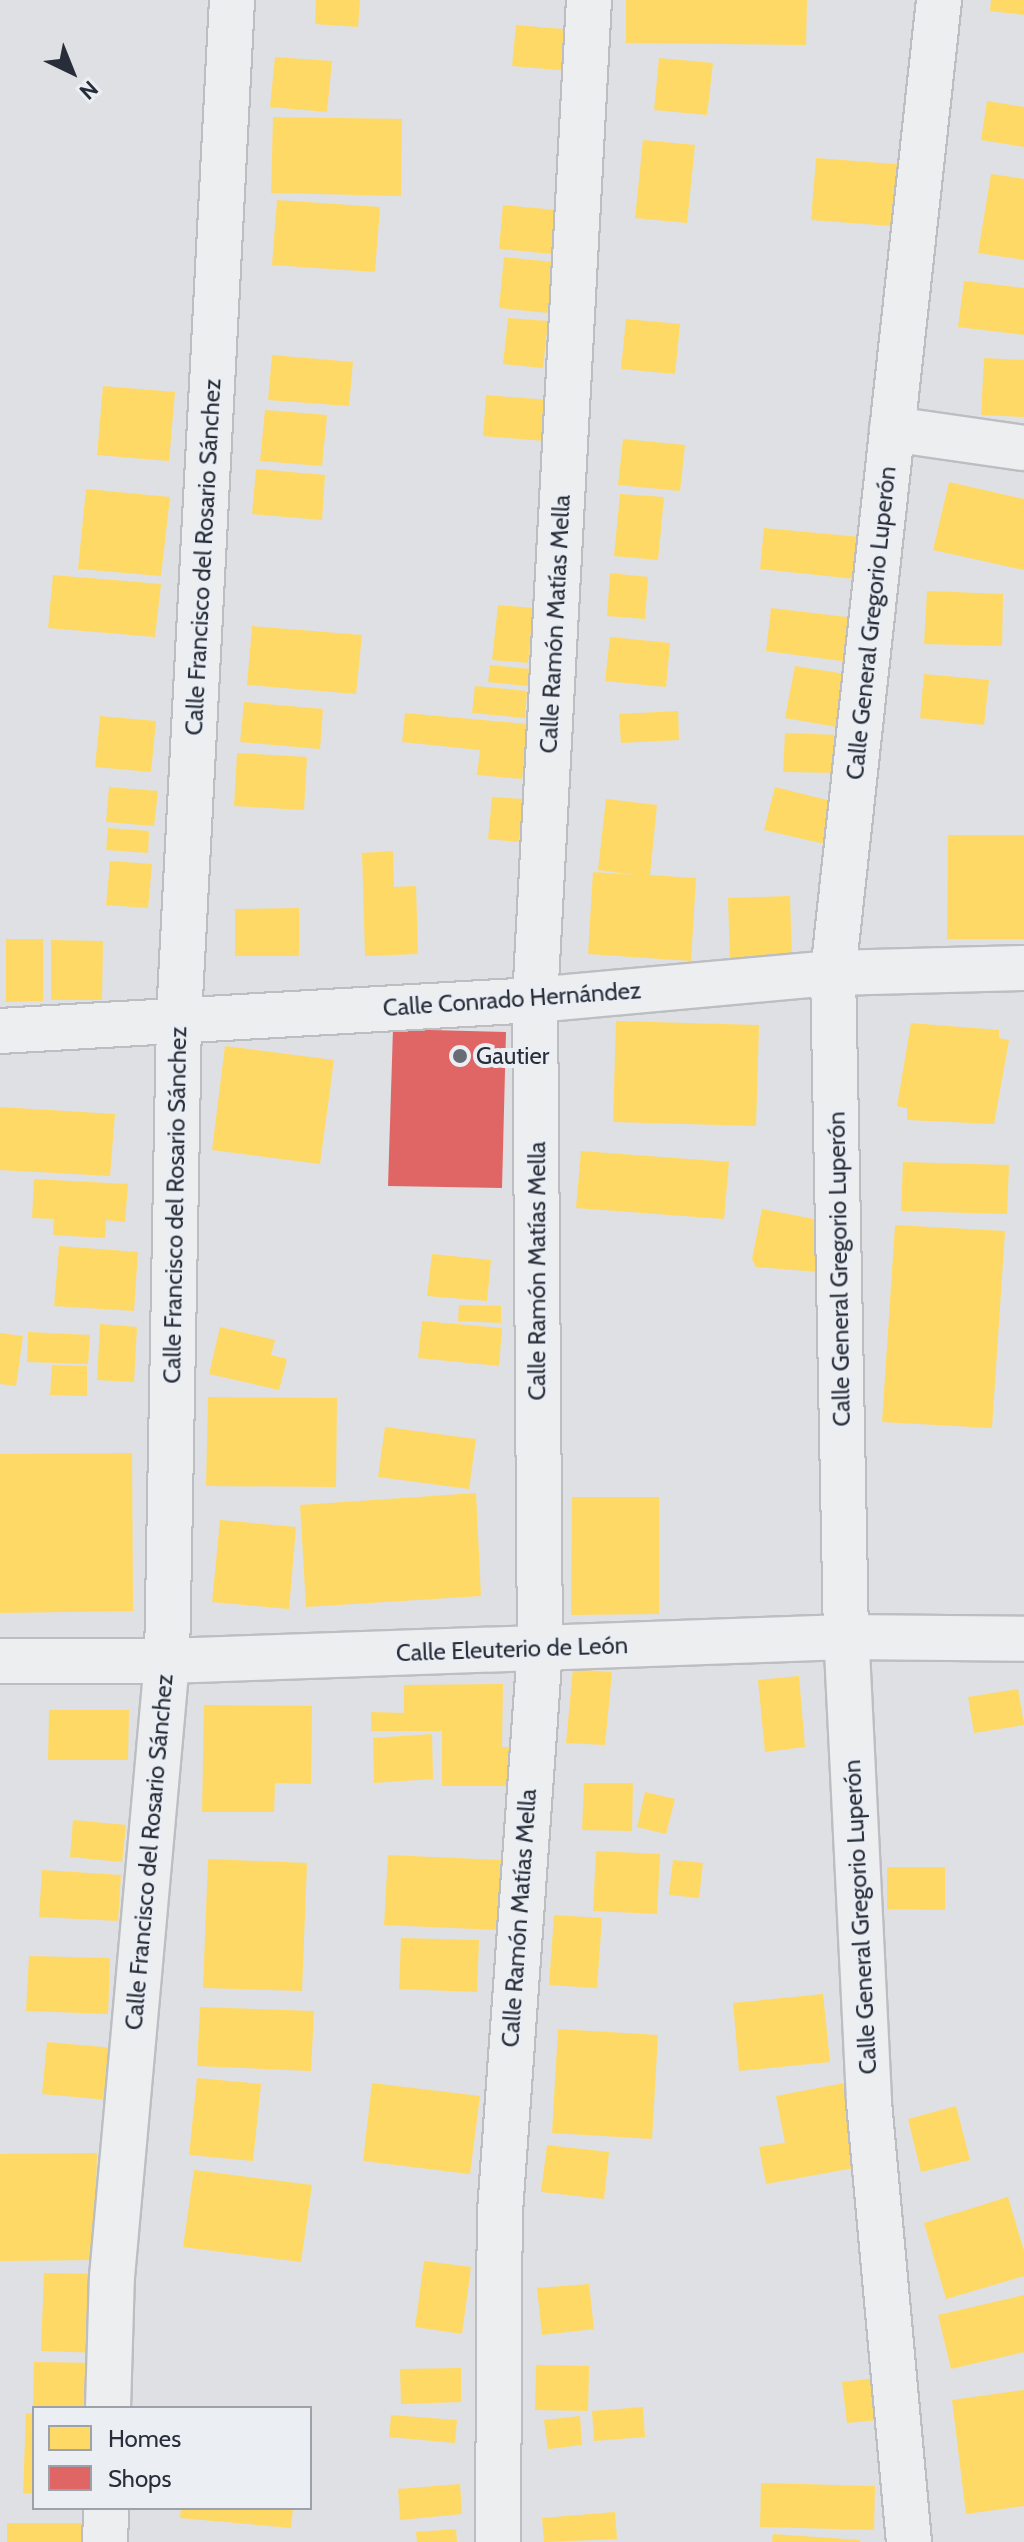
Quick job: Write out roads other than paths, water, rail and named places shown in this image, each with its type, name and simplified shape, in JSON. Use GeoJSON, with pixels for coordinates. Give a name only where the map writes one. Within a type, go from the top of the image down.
{"type":"FeatureCollection","features":[{"type":"Feature","properties":{"kind":"street","name":"Calle Francisco del Rosario Sánchez"},"geometry":{"type":"LineString","coordinates":[[108,2406],[113,2261],[167,1661],[179,1018],[232,0]]}},
{"type":"Feature","properties":{"kind":"street","name":"Calle Ramón Matías Mella"},"geometry":{"type":"LineString","coordinates":[[498,2542],[500,2212],[540,1648],[535,1000],[589,0]]}},
{"type":"Feature","properties":{"kind":"street","name":"Calle General Gregorio Luperón"},"geometry":{"type":"LineString","coordinates":[[909,2542],[869,2100],[846,1637],[833,973],[939,0]]}},
{"type":"Feature","properties":{"kind":"street"},"geometry":{"type":"LineString","coordinates":[[892,429],[1024,448]]}},
{"type":"Feature","properties":{"kind":"street","name":"Calle Conrado Hernández"},"geometry":{"type":"LineString","coordinates":[[0,1031],[179,1018],[535,1000],[833,973],[1024,968]]}},
{"type":"Feature","properties":{"kind":"street","name":"Calle Eleuterio de León"},"geometry":{"type":"LineString","coordinates":[[0,1661],[167,1661],[846,1637],[1024,1639]]}},
{"type":"Feature","properties":{"kind":"street"},"geometry":{"type":"LineString","coordinates":[[105,2542],[106,2510]]}},
{"type":"Feature","properties":{"kind":"place","name":"Gautier"},"geometry":{"type":"Point","coordinates":[460,1056]}}]}
